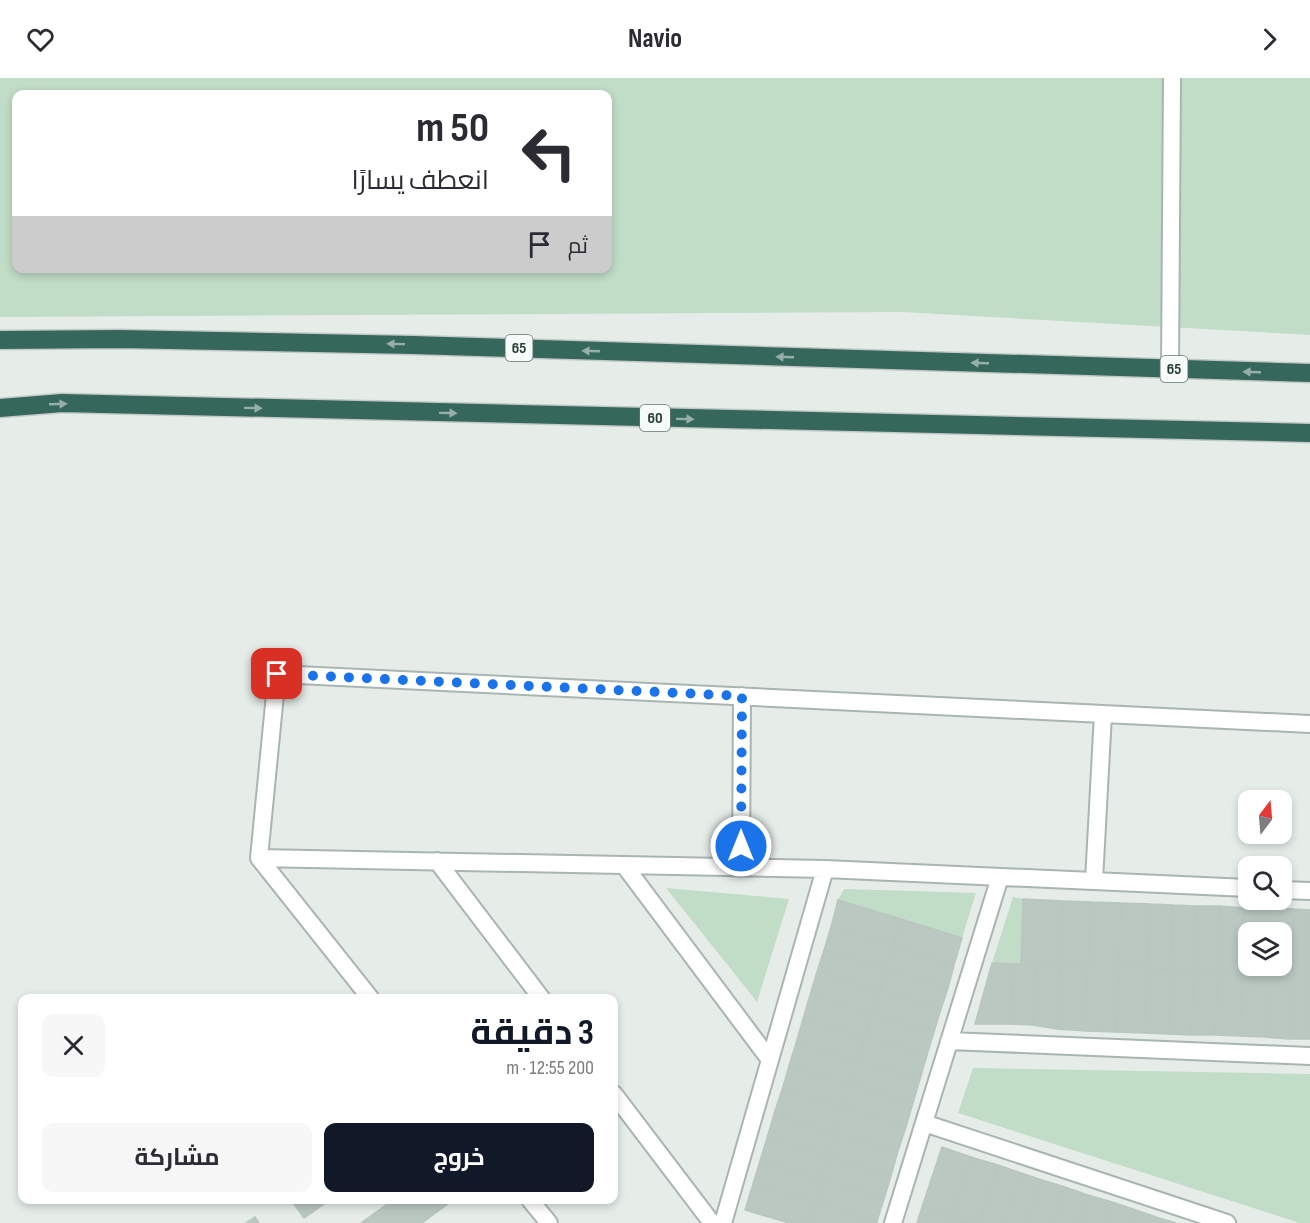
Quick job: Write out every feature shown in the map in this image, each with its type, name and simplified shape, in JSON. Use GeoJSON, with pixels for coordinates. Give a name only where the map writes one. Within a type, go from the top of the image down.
{"type":"FeatureCollection","features":[{"type":"Feature","properties":{"kind":"highway","name":"65"},"geometry":{"type":"LineString","coordinates":[[0,340],[120,339],[377,344],[1310,373]]}},
{"type":"Feature","properties":{"kind":"highway","name":"60"},"geometry":{"type":"LineString","coordinates":[[0,408],[62,404],[1310,433]]}},
{"type":"Feature","properties":{"kind":"street"},"geometry":{"type":"LineString","coordinates":[[1170,369],[1172,78]]}},
{"type":"Feature","properties":{"kind":"street"},"geometry":{"type":"LineString","coordinates":[[367,994],[259,858],[277,674],[1310,724]]}},
{"type":"Feature","properties":{"kind":"street"},"geometry":{"type":"LineString","coordinates":[[741,868],[742,696]]}},
{"type":"Feature","properties":{"kind":"street"},"geometry":{"type":"LineString","coordinates":[[1094,881],[1103,714]]}},
{"type":"Feature","properties":{"kind":"street"},"geometry":{"type":"LineString","coordinates":[[259,858],[825,869],[1238,888]]}},
{"type":"Feature","properties":{"kind":"street"},"geometry":{"type":"LineString","coordinates":[[437,861],[538,994]]}},
{"type":"Feature","properties":{"kind":"street"},"geometry":{"type":"LineString","coordinates":[[624,865],[770,1060]]}},
{"type":"Feature","properties":{"kind":"street"},"geometry":{"type":"LineString","coordinates":[[723,1223],[825,869]]}},
{"type":"Feature","properties":{"kind":"street"},"geometry":{"type":"LineString","coordinates":[[893,1223],[1000,877]]}},
{"type":"Feature","properties":{"kind":"street"},"geometry":{"type":"LineString","coordinates":[[1292,890],[1310,891]]}},
{"type":"Feature","properties":{"kind":"street"},"geometry":{"type":"LineString","coordinates":[[949,1041],[1310,1056]]}},
{"type":"Feature","properties":{"kind":"street"},"geometry":{"type":"LineString","coordinates":[[618,1099],[712,1223]]}},
{"type":"Feature","properties":{"kind":"street"},"geometry":{"type":"LineString","coordinates":[[924,1123],[1227,1223]]}},
{"type":"Feature","properties":{"kind":"street"},"geometry":{"type":"LineString","coordinates":[[533,1204],[549,1223]]}},
{"type":"Feature","properties":{"kind":"green space"},"geometry":{"type":"Polygon","coordinates":[[[0,78],[1310,78],[1310,335],[903,312],[0,317],[0,78]]]}},
{"type":"Feature","properties":{"kind":"green space"},"geometry":{"type":"Polygon","coordinates":[[[666,888],[789,899],[757,1002],[666,888]]]}},
{"type":"Feature","properties":{"kind":"green space"},"geometry":{"type":"Polygon","coordinates":[[[844,889],[976,893],[962,938],[838,900],[844,889]]]}},
{"type":"Feature","properties":{"kind":"green space"},"geometry":{"type":"Polygon","coordinates":[[[1013,897],[1023,899],[1021,964],[992,963],[1013,897]]]}},
{"type":"Feature","properties":{"kind":"green space"},"geometry":{"type":"Polygon","coordinates":[[[973,1068],[1310,1074],[1310,1223],[1300,1223],[958,1113],[973,1068]]]}},
{"type":"Feature","properties":{"kind":"building"},"geometry":{"type":"Polygon","coordinates":[[[1023,899],[1063,901],[1060,965],[1021,964],[1023,899]]]}},
{"type":"Feature","properties":{"kind":"building"},"geometry":{"type":"Polygon","coordinates":[[[838,900],[901,919],[893,946],[831,927],[838,900]]]}},
{"type":"Feature","properties":{"kind":"building"},"geometry":{"type":"Polygon","coordinates":[[[1063,901],[1091,902],[1088,966],[1060,965],[1063,901]]]}},
{"type":"Feature","properties":{"kind":"building"},"geometry":{"type":"Polygon","coordinates":[[[1091,902],[1121,903],[1119,966],[1088,966],[1091,902]]]}},
{"type":"Feature","properties":{"kind":"building"},"geometry":{"type":"Polygon","coordinates":[[[1121,903],[1150,904],[1147,968],[1119,966],[1121,903]]]}},
{"type":"Feature","properties":{"kind":"building"},"geometry":{"type":"Polygon","coordinates":[[[1150,904],[1173,905],[1171,969],[1147,968],[1150,904]]]}},
{"type":"Feature","properties":{"kind":"building"},"geometry":{"type":"Polygon","coordinates":[[[1173,905],[1196,906],[1194,970],[1171,969],[1173,905]]]}},
{"type":"Feature","properties":{"kind":"building"},"geometry":{"type":"Polygon","coordinates":[[[1196,906],[1220,906],[1218,971],[1194,970],[1196,906]]]}},
{"type":"Feature","properties":{"kind":"building"},"geometry":{"type":"Polygon","coordinates":[[[1220,906],[1238,908],[1238,910],[1244,910],[1244,922],[1238,922],[1238,972],[1218,971],[1220,906]]]}},
{"type":"Feature","properties":{"kind":"building"},"geometry":{"type":"Polygon","coordinates":[[[1294,909],[1292,974],[1292,922],[1268,922],[1269,910],[1294,909]]]}},
{"type":"Feature","properties":{"kind":"building"},"geometry":{"type":"Polygon","coordinates":[[[1294,909],[1310,910],[1310,975],[1292,974],[1294,909]]]}},
{"type":"Feature","properties":{"kind":"building"},"geometry":{"type":"Polygon","coordinates":[[[1244,910],[1269,910],[1268,922],[1244,922],[1244,910]]]}},
{"type":"Feature","properties":{"kind":"building"},"geometry":{"type":"Polygon","coordinates":[[[901,919],[962,938],[954,965],[893,946],[901,919]]]}},
{"type":"Feature","properties":{"kind":"building"},"geometry":{"type":"Polygon","coordinates":[[[831,927],[893,946],[886,969],[824,950],[831,927]]]}},
{"type":"Feature","properties":{"kind":"building"},"geometry":{"type":"Polygon","coordinates":[[[893,946],[954,965],[948,988],[886,969],[893,946]]]}},
{"type":"Feature","properties":{"kind":"building"},"geometry":{"type":"Polygon","coordinates":[[[824,950],[886,969],[880,991],[817,972],[824,950]]]}},
{"type":"Feature","properties":{"kind":"building"},"geometry":{"type":"Polygon","coordinates":[[[992,963],[1014,964],[1010,1024],[975,1024],[992,963]]]}},
{"type":"Feature","properties":{"kind":"building"},"geometry":{"type":"Polygon","coordinates":[[[1014,964],[1036,965],[1033,1025],[1010,1024],[1014,964]]]}},
{"type":"Feature","properties":{"kind":"building"},"geometry":{"type":"Polygon","coordinates":[[[1036,965],[1060,965],[1058,1029],[1033,1025],[1036,965]]]}},
{"type":"Feature","properties":{"kind":"building"},"geometry":{"type":"Polygon","coordinates":[[[1060,965],[1088,966],[1085,1031],[1058,1029],[1060,965]]]}},
{"type":"Feature","properties":{"kind":"building"},"geometry":{"type":"Polygon","coordinates":[[[1088,966],[1119,966],[1116,1032],[1085,1031],[1088,966]]]}},
{"type":"Feature","properties":{"kind":"building"},"geometry":{"type":"Polygon","coordinates":[[[1119,966],[1147,968],[1144,1033],[1116,1032],[1119,966]]]}},
{"type":"Feature","properties":{"kind":"building"},"geometry":{"type":"Polygon","coordinates":[[[1147,968],[1171,969],[1168,1034],[1144,1033],[1147,968]]]}},
{"type":"Feature","properties":{"kind":"building"},"geometry":{"type":"Polygon","coordinates":[[[886,969],[948,988],[941,1009],[880,991],[886,969]]]}},
{"type":"Feature","properties":{"kind":"building"},"geometry":{"type":"Polygon","coordinates":[[[1171,969],[1194,970],[1191,1035],[1168,1034],[1171,969]]]}},
{"type":"Feature","properties":{"kind":"building"},"geometry":{"type":"Polygon","coordinates":[[[1194,970],[1218,971],[1215,1035],[1191,1035],[1194,970]]]}},
{"type":"Feature","properties":{"kind":"building"},"geometry":{"type":"Polygon","coordinates":[[[1218,971],[1238,972],[1238,976],[1242,976],[1240,1036],[1215,1035],[1218,971]]]}},
{"type":"Feature","properties":{"kind":"building"},"geometry":{"type":"Polygon","coordinates":[[[817,972],[880,991],[872,1014],[810,995],[817,972]]]}},
{"type":"Feature","properties":{"kind":"building"},"geometry":{"type":"Polygon","coordinates":[[[1292,974],[1310,975],[1310,1039],[1289,1039],[1292,974]]]}},
{"type":"Feature","properties":{"kind":"building"},"geometry":{"type":"Polygon","coordinates":[[[1242,976],[1268,976],[1265,1037],[1240,1036],[1242,976]]]}},
{"type":"Feature","properties":{"kind":"building"},"geometry":{"type":"Polygon","coordinates":[[[1268,976],[1292,976],[1289,1039],[1265,1037],[1268,976]]]}},
{"type":"Feature","properties":{"kind":"building"},"geometry":{"type":"Polygon","coordinates":[[[880,991],[941,1009],[934,1032],[872,1014],[880,991]]]}},
{"type":"Feature","properties":{"kind":"building"},"geometry":{"type":"Polygon","coordinates":[[[810,995],[872,1014],[865,1037],[803,1019],[810,995]]]}},
{"type":"Feature","properties":{"kind":"building"},"geometry":{"type":"Polygon","coordinates":[[[872,1014],[934,1032],[927,1055],[865,1037],[872,1014]]]}},
{"type":"Feature","properties":{"kind":"building"},"geometry":{"type":"Polygon","coordinates":[[[803,1019],[865,1037],[858,1061],[796,1043],[803,1019]]]}},
{"type":"Feature","properties":{"kind":"building"},"geometry":{"type":"Polygon","coordinates":[[[865,1037],[927,1055],[920,1079],[858,1061],[865,1037]]]}},
{"type":"Feature","properties":{"kind":"building"},"geometry":{"type":"Polygon","coordinates":[[[796,1043],[858,1061],[851,1084],[789,1066],[796,1043]]]}},
{"type":"Feature","properties":{"kind":"building"},"geometry":{"type":"Polygon","coordinates":[[[858,1061],[920,1079],[913,1103],[851,1084],[858,1061]]]}},
{"type":"Feature","properties":{"kind":"building"},"geometry":{"type":"Polygon","coordinates":[[[789,1066],[851,1084],[843,1107],[782,1090],[789,1066]]]}},
{"type":"Feature","properties":{"kind":"building"},"geometry":{"type":"Polygon","coordinates":[[[851,1084],[913,1103],[906,1127],[843,1107],[851,1084]]]}},
{"type":"Feature","properties":{"kind":"building"},"geometry":{"type":"Polygon","coordinates":[[[782,1090],[843,1107],[835,1133],[774,1114],[782,1090]]]}},
{"type":"Feature","properties":{"kind":"building"},"geometry":{"type":"Polygon","coordinates":[[[843,1107],[906,1127],[898,1151],[835,1133],[843,1107]]]}},
{"type":"Feature","properties":{"kind":"building"},"geometry":{"type":"Polygon","coordinates":[[[774,1114],[835,1133],[828,1156],[767,1138],[774,1114]]]}},
{"type":"Feature","properties":{"kind":"building"},"geometry":{"type":"Polygon","coordinates":[[[835,1133],[898,1151],[891,1176],[828,1156],[835,1133]]]}},
{"type":"Feature","properties":{"kind":"building"},"geometry":{"type":"Polygon","coordinates":[[[767,1138],[828,1156],[821,1179],[760,1161],[767,1138]]]}},
{"type":"Feature","properties":{"kind":"building"},"geometry":{"type":"Polygon","coordinates":[[[942,1147],[971,1157],[951,1217],[922,1207],[942,1147]]]}},
{"type":"Feature","properties":{"kind":"building"},"geometry":{"type":"Polygon","coordinates":[[[828,1156],[891,1176],[884,1199],[821,1179],[828,1156]]]}},
{"type":"Feature","properties":{"kind":"building"},"geometry":{"type":"Polygon","coordinates":[[[971,1157],[998,1165],[979,1223],[969,1223],[951,1217],[971,1157]]]}},
{"type":"Feature","properties":{"kind":"building"},"geometry":{"type":"Polygon","coordinates":[[[760,1161],[821,1179],[815,1202],[753,1184],[760,1161]]]}},
{"type":"Feature","properties":{"kind":"building"},"geometry":{"type":"Polygon","coordinates":[[[998,1165],[1021,1173],[1004,1223],[979,1223],[998,1165]]]}},
{"type":"Feature","properties":{"kind":"building"},"geometry":{"type":"Polygon","coordinates":[[[1021,1173],[1042,1180],[1028,1223],[1004,1223],[1021,1173]]]}},
{"type":"Feature","properties":{"kind":"building"},"geometry":{"type":"Polygon","coordinates":[[[821,1179],[884,1199],[877,1221],[815,1202],[821,1179]]]}},
{"type":"Feature","properties":{"kind":"building"},"geometry":{"type":"Polygon","coordinates":[[[1042,1180],[1065,1187],[1053,1223],[1028,1223],[1042,1180]]]}},
{"type":"Feature","properties":{"kind":"building"},"geometry":{"type":"Polygon","coordinates":[[[753,1184],[815,1202],[808,1223],[789,1223],[745,1210],[753,1184]]]}},
{"type":"Feature","properties":{"kind":"building"},"geometry":{"type":"Polygon","coordinates":[[[1065,1187],[1088,1195],[1079,1223],[1053,1223],[1065,1187]]]}},
{"type":"Feature","properties":{"kind":"building"},"geometry":{"type":"Polygon","coordinates":[[[1088,1195],[1112,1202],[1105,1223],[1079,1223],[1088,1195]]]}},
{"type":"Feature","properties":{"kind":"building"},"geometry":{"type":"Polygon","coordinates":[[[815,1202],[877,1221],[877,1223],[808,1223],[815,1202]]]}},
{"type":"Feature","properties":{"kind":"building"},"geometry":{"type":"Polygon","coordinates":[[[1112,1202],[1136,1210],[1131,1223],[1105,1223],[1112,1202]]]}},
{"type":"Feature","properties":{"kind":"building"},"geometry":{"type":"Polygon","coordinates":[[[294,1204],[324,1204],[304,1218],[294,1204]]]}},
{"type":"Feature","properties":{"kind":"building"},"geometry":{"type":"Polygon","coordinates":[[[387,1204],[448,1204],[422,1223],[361,1223],[387,1204]]]}},
{"type":"Feature","properties":{"kind":"building"},"geometry":{"type":"Polygon","coordinates":[[[922,1207],[951,1217],[949,1223],[917,1223],[922,1207]]]}},
{"type":"Feature","properties":{"kind":"building"},"geometry":{"type":"Polygon","coordinates":[[[1136,1210],[1159,1218],[1157,1223],[1131,1223],[1136,1210]]]}},
{"type":"Feature","properties":{"kind":"building"},"geometry":{"type":"Polygon","coordinates":[[[255,1217],[259,1223],[246,1223],[255,1217]]]}},
{"type":"Feature","properties":{"kind":"building"},"geometry":{"type":"Polygon","coordinates":[[[951,1217],[969,1223],[949,1223],[951,1217]]]}},
{"type":"Feature","properties":{"kind":"building"},"geometry":{"type":"Polygon","coordinates":[[[1159,1218],[1176,1223],[1157,1223],[1159,1218]]]}},
{"type":"Feature","properties":{"kind":"route"},"geometry":{"type":"LineString","coordinates":[[277,674],[742,696],[741,846]]}}]}
